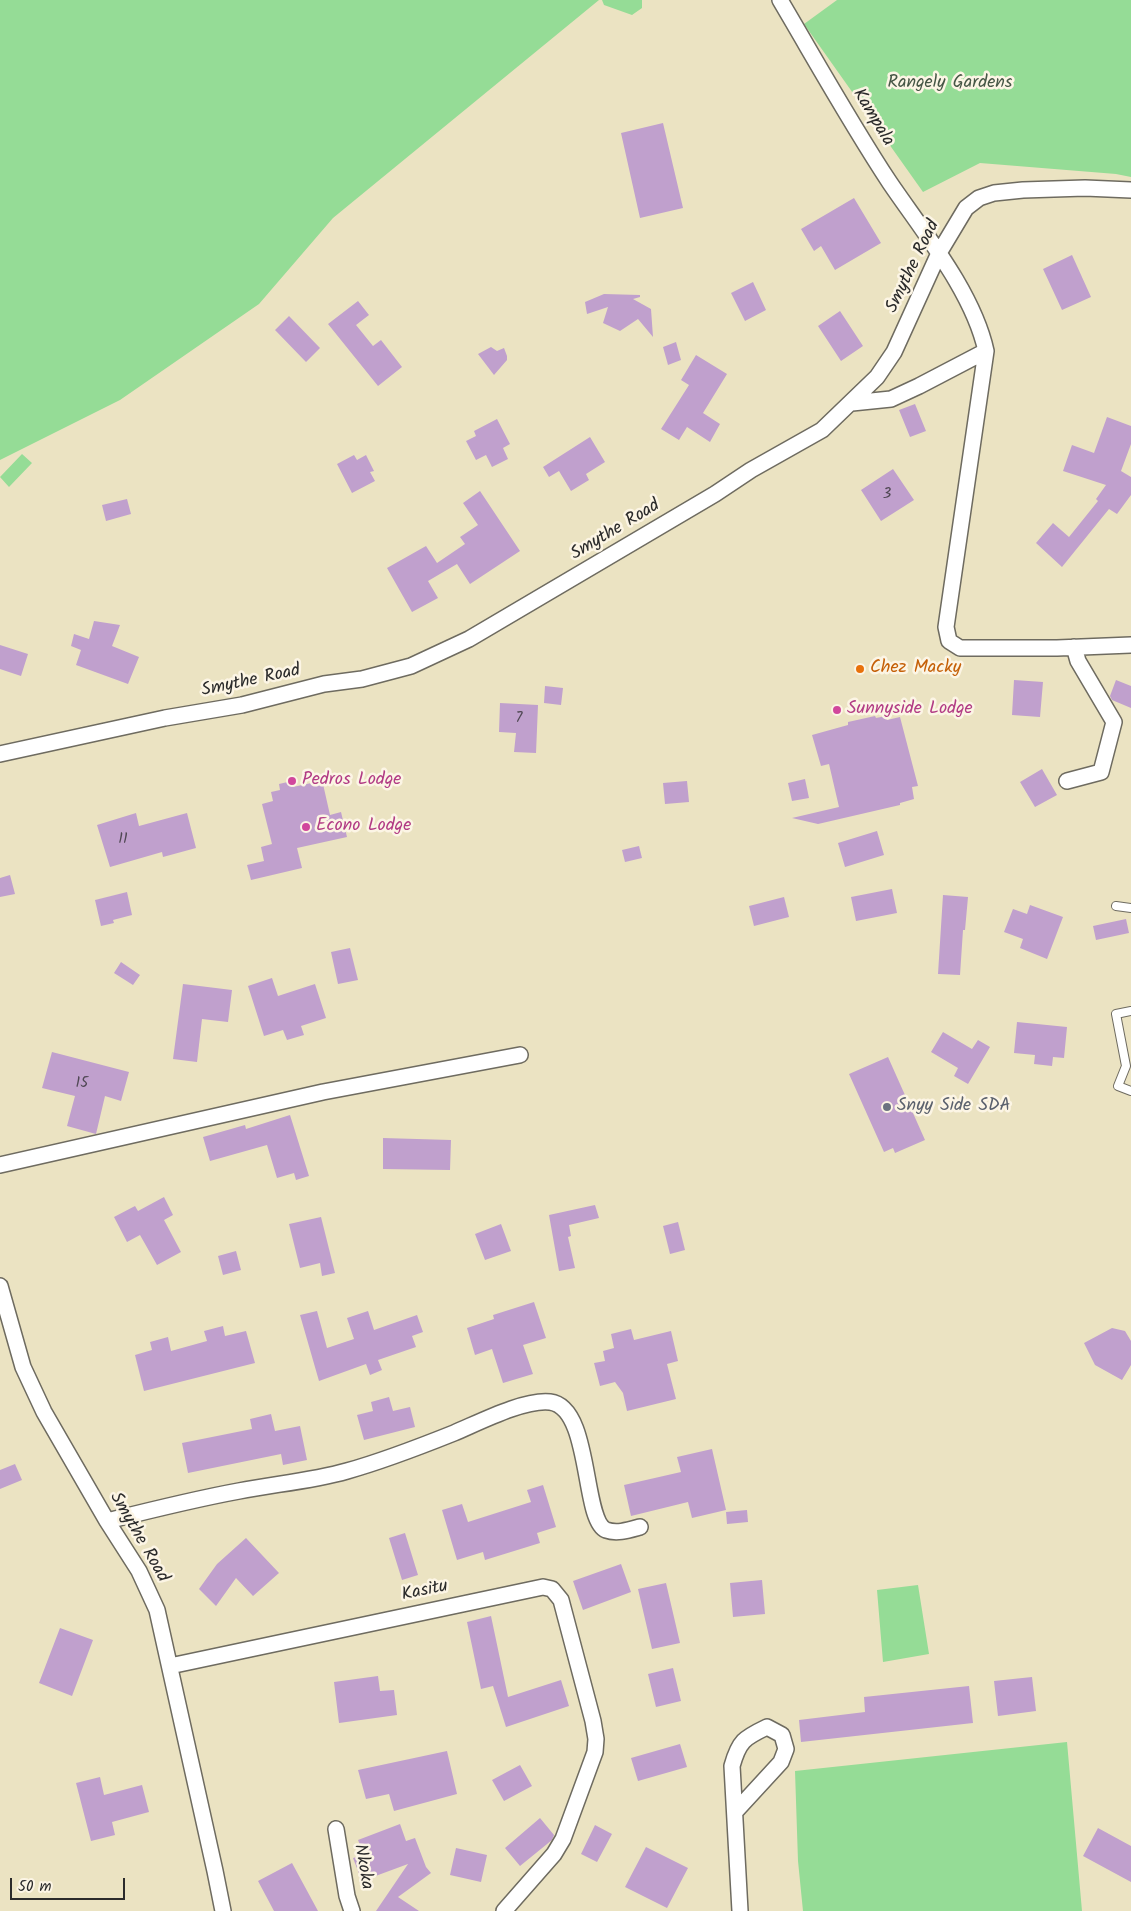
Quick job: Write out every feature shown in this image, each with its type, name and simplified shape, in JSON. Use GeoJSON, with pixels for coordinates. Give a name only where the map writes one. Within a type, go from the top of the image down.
{"type":"FeatureCollection","features":[{"type":"Feature","properties":{"kind":"street","name":"Kampala"},"geometry":{"type":"LineString","coordinates":[[780,0],[859,134],[939,252],[976,316],[986,350]]}},
{"type":"Feature","properties":{"kind":"street","name":"Smythe Road"},"geometry":{"type":"LineString","coordinates":[[0,754],[165,718],[242,705],[324,684],[362,679],[411,666],[468,639],[715,494],[751,470],[822,430],[877,377],[894,352],[939,252],[966,208],[979,198],[994,193],[1085,188],[1131,190]]}},
{"type":"Feature","properties":{"kind":"street"},"geometry":{"type":"LineString","coordinates":[[852,403],[891,399],[986,350]]}},
{"type":"Feature","properties":{"kind":"street"},"geometry":{"type":"LineString","coordinates":[[986,350],[946,627],[949,641],[960,648],[1131,645]]}},
{"type":"Feature","properties":{"kind":"street"},"geometry":{"type":"LineString","coordinates":[[1067,781],[1101,772],[1114,722],[1078,661],[1074,647]]}},
{"type":"Feature","properties":{"kind":"street"},"geometry":{"type":"LineString","coordinates":[[0,1165],[324,1092],[520,1055]]}},
{"type":"Feature","properties":{"kind":"street","name":"Smythe Road"},"geometry":{"type":"LineString","coordinates":[[0,1286],[23,1367],[44,1412],[139,1571],[157,1610],[216,1871],[223,1911]]}},
{"type":"Feature","properties":{"kind":"street"},"geometry":{"type":"LineString","coordinates":[[107,1520],[185,1502],[345,1472],[525,1405],[551,1402],[569,1414],[584,1458],[598,1524],[606,1530],[619,1532],[640,1527]]}},
{"type":"Feature","properties":{"kind":"street","name":"Kasitu"},"geometry":{"type":"LineString","coordinates":[[170,1666],[543,1587],[552,1588],[561,1600],[593,1721],[596,1739],[595,1752],[563,1839],[554,1854],[504,1911]]}},
{"type":"Feature","properties":{"kind":"street"},"geometry":{"type":"LineString","coordinates":[[735,1812],[781,1762],[786,1749],[782,1735],[768,1727],[749,1736],[737,1748],[732,1766],[740,1911]]}},
{"type":"Feature","properties":{"kind":"street","name":"Nkoka"},"geometry":{"type":"LineString","coordinates":[[336,1829],[347,1896],[352,1911]]}},
{"type":"Feature","properties":{"kind":"lane"},"geometry":{"type":"LineString","coordinates":[[1116,906],[1131,908]]}},
{"type":"Feature","properties":{"kind":"lane"},"geometry":{"type":"LineString","coordinates":[[1131,1011],[1116,1014],[1126,1066],[1118,1086],[1131,1091]]}},
{"type":"Feature","properties":{"kind":"green space"},"geometry":{"type":"Polygon","coordinates":[[[0,0],[599,0],[333,218],[259,304],[120,400],[0,460],[0,0]]]}},
{"type":"Feature","properties":{"kind":"green space"},"geometry":{"type":"Polygon","coordinates":[[[602,0],[642,0],[642,8],[632,15],[604,5],[602,0]]]}},
{"type":"Feature","properties":{"kind":"green space","name":"Rangely Gardens"},"geometry":{"type":"Polygon","coordinates":[[[837,0],[1131,0],[1131,177],[1116,174],[980,163],[923,192],[804,24],[837,0]]]}},
{"type":"Feature","properties":{"kind":"green space"},"geometry":{"type":"Polygon","coordinates":[[[22,454],[32,463],[9,487],[0,477],[22,454]]]}},
{"type":"Feature","properties":{"kind":"green space"},"geometry":{"type":"Polygon","coordinates":[[[918,1585],[929,1654],[883,1662],[877,1590],[918,1585]]]}},
{"type":"Feature","properties":{"kind":"green space"},"geometry":{"type":"Polygon","coordinates":[[[1067,1742],[1082,1911],[803,1911],[798,1861],[795,1771],[1067,1742]]]}},
{"type":"Feature","properties":{"kind":"building"},"geometry":{"type":"Polygon","coordinates":[[[663,123],[683,208],[640,218],[621,133],[663,123]]]}},
{"type":"Feature","properties":{"kind":"building"},"geometry":{"type":"Polygon","coordinates":[[[854,198],[881,243],[835,270],[821,246],[814,251],[801,229],[854,198]]]}},
{"type":"Feature","properties":{"kind":"building"},"geometry":{"type":"Polygon","coordinates":[[[1072,255],[1091,297],[1062,310],[1043,269],[1072,255]]]}},
{"type":"Feature","properties":{"kind":"building"},"geometry":{"type":"Polygon","coordinates":[[[753,282],[766,310],[745,321],[731,293],[753,282]]]}},
{"type":"Feature","properties":{"kind":"building"},"geometry":{"type":"Polygon","coordinates":[[[604,294],[640,295],[640,297],[633,299],[651,309],[653,337],[638,319],[620,331],[603,323],[608,307],[587,314],[585,302],[604,294]]]}},
{"type":"Feature","properties":{"kind":"building"},"geometry":{"type":"Polygon","coordinates":[[[358,301],[369,315],[356,325],[373,346],[381,340],[402,367],[378,386],[328,324],[358,301]]]}},
{"type":"Feature","properties":{"kind":"building"},"geometry":{"type":"Polygon","coordinates":[[[840,311],[863,346],[841,361],[818,326],[840,311]]]}},
{"type":"Feature","properties":{"kind":"building"},"geometry":{"type":"Polygon","coordinates":[[[289,316],[320,348],[306,362],[275,330],[289,316]]]}},
{"type":"Feature","properties":{"kind":"building"},"geometry":{"type":"Polygon","coordinates":[[[676,342],[681,360],[668,365],[663,347],[676,342]]]}},
{"type":"Feature","properties":{"kind":"building"},"geometry":{"type":"Polygon","coordinates":[[[491,347],[497,351],[504,348],[507,356],[507,360],[494,375],[478,354],[491,347]]]}},
{"type":"Feature","properties":{"kind":"building"},"geometry":{"type":"Polygon","coordinates":[[[696,355],[727,374],[703,413],[720,424],[710,442],[687,427],[679,440],[661,429],[689,385],[681,380],[696,355]]]}},
{"type":"Feature","properties":{"kind":"building"},"geometry":{"type":"Polygon","coordinates":[[[915,404],[926,431],[910,437],[899,410],[915,404]]]}},
{"type":"Feature","properties":{"kind":"building"},"geometry":{"type":"Polygon","coordinates":[[[1107,417],[1131,426],[1131,444],[1121,471],[1131,477],[1131,495],[1117,514],[1109,509],[1062,567],[1036,543],[1053,523],[1069,537],[1098,501],[1096,499],[1106,485],[1063,471],[1072,445],[1094,453],[1107,417]]]}},
{"type":"Feature","properties":{"kind":"building"},"geometry":{"type":"Polygon","coordinates":[[[497,419],[510,444],[503,448],[508,459],[492,467],[486,455],[476,460],[466,441],[476,436],[474,431],[497,419]]]}},
{"type":"Feature","properties":{"kind":"building"},"geometry":{"type":"Polygon","coordinates":[[[590,437],[605,462],[586,474],[589,480],[571,491],[559,471],[549,477],[543,467],[590,437]]]}},
{"type":"Feature","properties":{"kind":"building"},"geometry":{"type":"Polygon","coordinates":[[[354,455],[357,460],[366,455],[374,471],[370,472],[375,481],[352,493],[337,464],[354,455]]]}},
{"type":"Feature","properties":{"kind":"building"},"geometry":{"type":"Polygon","coordinates":[[[893,469],[914,500],[881,521],[861,490],[893,469]]]}},
{"type":"Feature","properties":{"kind":"building"},"geometry":{"type":"Polygon","coordinates":[[[480,491],[520,551],[470,584],[457,564],[428,581],[438,598],[412,612],[387,568],[426,546],[437,563],[465,544],[460,537],[478,525],[463,503],[480,491]]]}},
{"type":"Feature","properties":{"kind":"building"},"geometry":{"type":"Polygon","coordinates":[[[127,499],[131,514],[106,521],[102,505],[127,499]]]}},
{"type":"Feature","properties":{"kind":"building"},"geometry":{"type":"Polygon","coordinates":[[[94,621],[120,625],[112,646],[139,657],[128,684],[76,665],[81,650],[71,646],[74,634],[89,639],[94,621]]]}},
{"type":"Feature","properties":{"kind":"building"},"geometry":{"type":"Polygon","coordinates":[[[0,645],[28,654],[21,676],[0,669],[0,645]]]}},
{"type":"Feature","properties":{"kind":"building"},"geometry":{"type":"Polygon","coordinates":[[[1014,680],[1043,682],[1040,717],[1012,715],[1014,680]]]}},
{"type":"Feature","properties":{"kind":"building"},"geometry":{"type":"Polygon","coordinates":[[[1116,680],[1131,686],[1131,708],[1112,700],[1110,696],[1116,680]]]}},
{"type":"Feature","properties":{"kind":"building"},"geometry":{"type":"Polygon","coordinates":[[[545,686],[563,688],[561,705],[544,703],[545,686]]]}},
{"type":"Feature","properties":{"kind":"building"},"geometry":{"type":"Polygon","coordinates":[[[500,703],[538,705],[536,753],[514,752],[516,733],[499,732],[500,703]]]}},
{"type":"Feature","properties":{"kind":"building"},"geometry":{"type":"Polygon","coordinates":[[[875,716],[876,718],[886,716],[887,720],[900,717],[918,786],[912,787],[914,799],[900,803],[900,805],[818,824],[792,818],[839,807],[829,764],[821,766],[812,735],[848,725],[848,722],[875,716]]]}},
{"type":"Feature","properties":{"kind":"building"},"geometry":{"type":"Polygon","coordinates":[[[1042,769],[1057,795],[1035,807],[1020,782],[1042,769]]]}},
{"type":"Feature","properties":{"kind":"building"},"geometry":{"type":"Polygon","coordinates":[[[805,779],[809,798],[792,801],[788,783],[805,779]]]}},
{"type":"Feature","properties":{"kind":"building","name":"Econo Lodge"},"geometry":{"type":"Polygon","coordinates":[[[292,781],[293,787],[316,782],[316,785],[323,784],[330,815],[341,812],[347,837],[297,848],[302,868],[251,880],[247,865],[264,861],[261,847],[272,844],[262,804],[273,801],[271,792],[280,790],[279,784],[292,781]]]}},
{"type":"Feature","properties":{"kind":"building"},"geometry":{"type":"Polygon","coordinates":[[[687,781],[689,802],[665,804],[663,783],[687,781]]]}},
{"type":"Feature","properties":{"kind":"building"},"geometry":{"type":"Polygon","coordinates":[[[136,813],[139,826],[187,813],[196,848],[163,857],[162,852],[110,867],[97,825],[136,813]]]}},
{"type":"Feature","properties":{"kind":"building"},"geometry":{"type":"Polygon","coordinates":[[[877,831],[884,855],[845,867],[838,843],[877,831]]]}},
{"type":"Feature","properties":{"kind":"building"},"geometry":{"type":"Polygon","coordinates":[[[639,846],[642,858],[625,862],[622,850],[639,846]]]}},
{"type":"Feature","properties":{"kind":"building"},"geometry":{"type":"Polygon","coordinates":[[[10,875],[15,894],[0,897],[0,878],[10,875]]]}},
{"type":"Feature","properties":{"kind":"building"},"geometry":{"type":"Polygon","coordinates":[[[892,889],[897,913],[856,921],[851,897],[892,889]]]}},
{"type":"Feature","properties":{"kind":"building"},"geometry":{"type":"Polygon","coordinates":[[[127,892],[132,915],[113,920],[114,923],[101,926],[95,900],[127,892]]]}},
{"type":"Feature","properties":{"kind":"building"},"geometry":{"type":"Polygon","coordinates":[[[943,895],[968,897],[965,930],[963,930],[960,975],[938,974],[943,895]]]}},
{"type":"Feature","properties":{"kind":"building"},"geometry":{"type":"Polygon","coordinates":[[[784,897],[789,917],[754,926],[749,906],[784,897]]]}},
{"type":"Feature","properties":{"kind":"building"},"geometry":{"type":"Polygon","coordinates":[[[1030,905],[1063,917],[1047,959],[1020,948],[1023,939],[1004,932],[1013,909],[1027,914],[1030,905]]]}},
{"type":"Feature","properties":{"kind":"building"},"geometry":{"type":"Polygon","coordinates":[[[1126,919],[1129,933],[1096,940],[1093,926],[1126,919]]]}},
{"type":"Feature","properties":{"kind":"building"},"geometry":{"type":"Polygon","coordinates":[[[350,948],[358,980],[338,984],[331,952],[350,948]]]}},
{"type":"Feature","properties":{"kind":"building"},"geometry":{"type":"Polygon","coordinates":[[[121,962],[140,975],[133,985],[114,973],[121,962]]]}},
{"type":"Feature","properties":{"kind":"building"},"geometry":{"type":"Polygon","coordinates":[[[272,978],[278,996],[315,984],[326,1018],[301,1026],[304,1035],[287,1040],[283,1030],[264,1036],[248,986],[272,978]]]}},
{"type":"Feature","properties":{"kind":"building"},"geometry":{"type":"Polygon","coordinates":[[[183,984],[232,990],[228,1022],[202,1019],[197,1062],[173,1059],[183,984]]]}},
{"type":"Feature","properties":{"kind":"building"},"geometry":{"type":"Polygon","coordinates":[[[1017,1022],[1067,1027],[1064,1058],[1053,1057],[1052,1066],[1034,1064],[1035,1055],[1014,1053],[1017,1022]]]}},
{"type":"Feature","properties":{"kind":"building"},"geometry":{"type":"Polygon","coordinates":[[[943,1032],[972,1049],[978,1040],[990,1047],[968,1084],[954,1076],[958,1068],[931,1052],[943,1032]]]}},
{"type":"Feature","properties":{"kind":"building"},"geometry":{"type":"Polygon","coordinates":[[[52,1052],[129,1072],[121,1101],[105,1096],[96,1134],[67,1126],[75,1096],[42,1088],[52,1052]]]}},
{"type":"Feature","properties":{"kind":"building","name":"Snyy Side SDA"},"geometry":{"type":"Polygon","coordinates":[[[888,1057],[925,1140],[895,1153],[893,1148],[884,1152],[849,1074],[888,1057]]]}},
{"type":"Feature","properties":{"kind":"building"},"geometry":{"type":"Polygon","coordinates":[[[290,1115],[309,1176],[296,1180],[294,1173],[277,1178],[267,1145],[210,1161],[203,1137],[245,1125],[246,1129],[290,1115]]]}},
{"type":"Feature","properties":{"kind":"building"},"geometry":{"type":"Polygon","coordinates":[[[383,1138],[451,1140],[450,1170],[383,1169],[383,1138]]]}},
{"type":"Feature","properties":{"kind":"building"},"geometry":{"type":"Polygon","coordinates":[[[164,1197],[173,1215],[164,1220],[181,1252],[157,1265],[140,1235],[127,1242],[114,1217],[135,1206],[138,1211],[164,1197]]]}},
{"type":"Feature","properties":{"kind":"building"},"geometry":{"type":"Polygon","coordinates":[[[595,1205],[599,1218],[569,1225],[571,1236],[568,1237],[575,1268],[559,1271],[549,1215],[595,1205]]]}},
{"type":"Feature","properties":{"kind":"building"},"geometry":{"type":"Polygon","coordinates":[[[321,1217],[335,1273],[322,1276],[320,1263],[300,1268],[289,1224],[321,1217]]]}},
{"type":"Feature","properties":{"kind":"building"},"geometry":{"type":"Polygon","coordinates":[[[678,1222],[685,1250],[670,1254],[663,1226],[678,1222]]]}},
{"type":"Feature","properties":{"kind":"building"},"geometry":{"type":"Polygon","coordinates":[[[501,1224],[511,1251],[485,1260],[475,1234],[501,1224]]]}},
{"type":"Feature","properties":{"kind":"building"},"geometry":{"type":"Polygon","coordinates":[[[236,1251],[241,1270],[223,1275],[218,1256],[236,1251]]]}},
{"type":"Feature","properties":{"kind":"building"},"geometry":{"type":"Polygon","coordinates":[[[534,1302],[546,1338],[523,1345],[533,1374],[503,1383],[492,1349],[475,1355],[467,1328],[494,1319],[493,1315],[534,1302]]]}},
{"type":"Feature","properties":{"kind":"building"},"geometry":{"type":"Polygon","coordinates":[[[317,1311],[327,1348],[354,1339],[347,1318],[368,1311],[374,1330],[417,1315],[423,1332],[412,1336],[416,1347],[378,1360],[382,1370],[370,1375],[366,1364],[319,1381],[300,1315],[317,1311]]]}},
{"type":"Feature","properties":{"kind":"building"},"geometry":{"type":"Polygon","coordinates":[[[223,1326],[225,1336],[246,1331],[255,1363],[144,1391],[135,1355],[152,1350],[150,1342],[168,1337],[171,1351],[207,1341],[204,1331],[223,1326]]]}},
{"type":"Feature","properties":{"kind":"building"},"geometry":{"type":"Polygon","coordinates":[[[1112,1328],[1125,1331],[1131,1341],[1131,1365],[1122,1380],[1095,1365],[1084,1343],[1112,1328]]]}},
{"type":"Feature","properties":{"kind":"building"},"geometry":{"type":"Polygon","coordinates":[[[631,1329],[634,1340],[671,1331],[678,1361],[667,1364],[676,1399],[627,1411],[623,1393],[615,1382],[600,1386],[594,1363],[605,1361],[603,1351],[614,1348],[611,1334],[631,1329]]]}},
{"type":"Feature","properties":{"kind":"building"},"geometry":{"type":"Polygon","coordinates":[[[389,1397],[393,1411],[410,1407],[415,1427],[364,1440],[357,1415],[373,1411],[371,1402],[389,1397]]]}},
{"type":"Feature","properties":{"kind":"building"},"geometry":{"type":"Polygon","coordinates":[[[271,1414],[275,1431],[300,1426],[307,1460],[283,1465],[281,1454],[188,1473],[182,1443],[252,1429],[250,1419],[271,1414]]]}},
{"type":"Feature","properties":{"kind":"building"},"geometry":{"type":"Polygon","coordinates":[[[712,1449],[726,1510],[692,1518],[688,1502],[631,1516],[624,1485],[681,1472],[677,1457],[712,1449]]]}},
{"type":"Feature","properties":{"kind":"building"},"geometry":{"type":"Polygon","coordinates":[[[15,1464],[22,1480],[0,1489],[0,1470],[15,1464]]]}},
{"type":"Feature","properties":{"kind":"building"},"geometry":{"type":"Polygon","coordinates":[[[543,1485],[556,1527],[537,1533],[540,1543],[485,1560],[483,1552],[457,1560],[442,1510],[462,1504],[468,1522],[531,1502],[527,1490],[543,1485]]]}},
{"type":"Feature","properties":{"kind":"building"},"geometry":{"type":"Polygon","coordinates":[[[747,1510],[748,1522],[727,1524],[726,1512],[747,1510]]]}},
{"type":"Feature","properties":{"kind":"building"},"geometry":{"type":"Polygon","coordinates":[[[405,1533],[418,1575],[402,1580],[389,1538],[405,1533]]]}},
{"type":"Feature","properties":{"kind":"building"},"geometry":{"type":"Polygon","coordinates":[[[246,1538],[279,1573],[253,1596],[236,1578],[216,1606],[199,1589],[217,1564],[246,1538]]]}},
{"type":"Feature","properties":{"kind":"building"},"geometry":{"type":"Polygon","coordinates":[[[621,1564],[631,1592],[583,1610],[573,1581],[621,1564]]]}},
{"type":"Feature","properties":{"kind":"building"},"geometry":{"type":"Polygon","coordinates":[[[762,1580],[765,1614],[733,1617],[730,1583],[762,1580]]]}},
{"type":"Feature","properties":{"kind":"building"},"geometry":{"type":"Polygon","coordinates":[[[666,1583],[680,1643],[652,1649],[638,1589],[666,1583]]]}},
{"type":"Feature","properties":{"kind":"building"},"geometry":{"type":"Polygon","coordinates":[[[491,1616],[508,1697],[561,1680],[569,1706],[506,1727],[493,1686],[481,1689],[467,1622],[491,1616]]]}},
{"type":"Feature","properties":{"kind":"building"},"geometry":{"type":"Polygon","coordinates":[[[60,1628],[93,1640],[72,1696],[39,1683],[60,1628]]]}},
{"type":"Feature","properties":{"kind":"building"},"geometry":{"type":"Polygon","coordinates":[[[673,1668],[681,1701],[656,1707],[648,1674],[673,1668]]]}},
{"type":"Feature","properties":{"kind":"building"},"geometry":{"type":"Polygon","coordinates":[[[378,1676],[380,1691],[394,1690],[397,1715],[339,1723],[334,1682],[378,1676]]]}},
{"type":"Feature","properties":{"kind":"building"},"geometry":{"type":"Polygon","coordinates":[[[1032,1677],[1036,1711],[998,1716],[994,1681],[1032,1677]]]}},
{"type":"Feature","properties":{"kind":"building"},"geometry":{"type":"Polygon","coordinates":[[[969,1686],[973,1723],[801,1742],[799,1720],[865,1712],[864,1697],[969,1686]]]}},
{"type":"Feature","properties":{"kind":"building"},"geometry":{"type":"Polygon","coordinates":[[[680,1744],[687,1767],[638,1781],[631,1758],[680,1744]]]}},
{"type":"Feature","properties":{"kind":"building"},"geometry":{"type":"Polygon","coordinates":[[[447,1751],[457,1794],[394,1811],[389,1794],[366,1799],[358,1770],[447,1751]]]}},
{"type":"Feature","properties":{"kind":"building"},"geometry":{"type":"Polygon","coordinates":[[[520,1765],[532,1786],[504,1801],[492,1780],[520,1765]]]}},
{"type":"Feature","properties":{"kind":"building"},"geometry":{"type":"Polygon","coordinates":[[[100,1777],[104,1795],[142,1785],[149,1812],[112,1822],[115,1835],[91,1841],[76,1783],[100,1777]]]}},
{"type":"Feature","properties":{"kind":"building"},"geometry":{"type":"Polygon","coordinates":[[[540,1818],[554,1835],[552,1840],[520,1866],[505,1848],[540,1818]]]}},
{"type":"Feature","properties":{"kind":"building"},"geometry":{"type":"Polygon","coordinates":[[[400,1824],[406,1841],[415,1838],[426,1867],[431,1873],[398,1897],[419,1911],[376,1911],[408,1864],[362,1881],[353,1858],[364,1855],[358,1840],[400,1824]]]}},
{"type":"Feature","properties":{"kind":"building"},"geometry":{"type":"Polygon","coordinates":[[[595,1825],[612,1834],[597,1862],[581,1854],[595,1825]]]}},
{"type":"Feature","properties":{"kind":"building"},"geometry":{"type":"Polygon","coordinates":[[[1098,1828],[1131,1846],[1131,1882],[1083,1856],[1098,1828]]]}},
{"type":"Feature","properties":{"kind":"building"},"geometry":{"type":"Polygon","coordinates":[[[646,1847],[688,1868],[667,1908],[625,1887],[646,1847]]]}},
{"type":"Feature","properties":{"kind":"building"},"geometry":{"type":"Polygon","coordinates":[[[456,1848],[487,1855],[481,1882],[450,1875],[456,1848]]]}},
{"type":"Feature","properties":{"kind":"building"},"geometry":{"type":"Polygon","coordinates":[[[292,1863],[318,1911],[274,1911],[258,1881],[292,1863]]]}},
{"type":"Feature","properties":{"kind":"place","name":"Chez Macky"},"geometry":{"type":"Point","coordinates":[860,669]}},
{"type":"Feature","properties":{"kind":"place","name":"Sunnyside Lodge"},"geometry":{"type":"Point","coordinates":[837,710]}},
{"type":"Feature","properties":{"kind":"place","name":"Pedros Lodge"},"geometry":{"type":"Point","coordinates":[292,781]}},
{"type":"Feature","properties":{"kind":"place","name":"Econo Lodge"},"geometry":{"type":"Point","coordinates":[306,827]}},
{"type":"Feature","properties":{"kind":"place","name":"Snyy Side SDA"},"geometry":{"type":"Point","coordinates":[887,1107]}}]}
